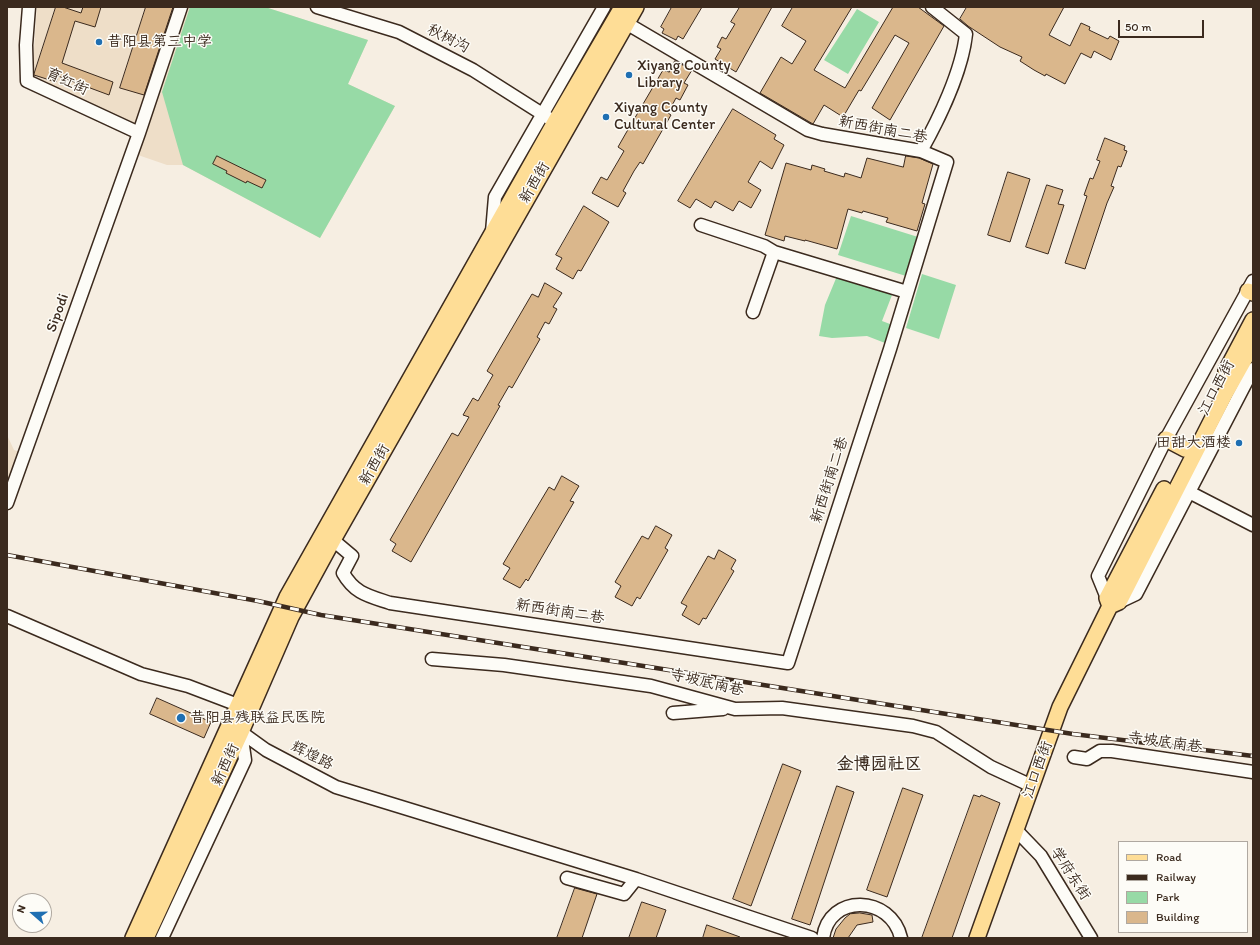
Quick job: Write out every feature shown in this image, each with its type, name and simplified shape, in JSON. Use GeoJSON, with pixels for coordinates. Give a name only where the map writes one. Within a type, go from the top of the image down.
{"type":"FeatureCollection","features":[{"type":"Feature","properties":{"kind":"main road","name":"新西街"},"geometry":{"type":"LineString","coordinates":[[133,938],[287,597],[492,233],[549,118],[622,7]]}},
{"type":"Feature","properties":{"kind":"main road","name":"新西街"},"geometry":{"type":"LineString","coordinates":[[146,938],[241,732],[291,617],[333,540],[636,7]]}},
{"type":"Feature","properties":{"kind":"main road","name":"江口西街"},"geometry":{"type":"LineString","coordinates":[[1196,452],[1253,320]]}},
{"type":"Feature","properties":{"kind":"main road","name":"江口西街"},"geometry":{"type":"LineString","coordinates":[[977,938],[1060,707],[1112,602],[1196,452],[1230,397],[1253,344]]}},
{"type":"Feature","properties":{"kind":"main road"},"geometry":{"type":"LineString","coordinates":[[1166,439],[1196,452]]}},
{"type":"Feature","properties":{"kind":"street","name":"育红街"},"geometry":{"type":"LineString","coordinates":[[29,7],[26,45],[27,81],[139,133]]}},
{"type":"Feature","properties":{"kind":"street","name":"Sipodi"},"geometry":{"type":"LineString","coordinates":[[7,503],[139,133],[181,7]]}},
{"type":"Feature","properties":{"kind":"street","name":"秋树沟"},"geometry":{"type":"LineString","coordinates":[[317,7],[399,32],[473,70],[549,118]]}},
{"type":"Feature","properties":{"kind":"street"},"geometry":{"type":"LineString","coordinates":[[549,118],[604,7]]}},
{"type":"Feature","properties":{"kind":"street"},"geometry":{"type":"LineString","coordinates":[[921,152],[941,113],[964,49],[966,34],[932,7]]}},
{"type":"Feature","properties":{"kind":"street","name":"新西街南二巷"},"geometry":{"type":"LineString","coordinates":[[333,540],[352,556],[343,573],[349,584],[361,593],[390,603],[788,663],[947,162],[921,152],[822,134],[808,130],[626,23]]}},
{"type":"Feature","properties":{"kind":"street"},"geometry":{"type":"LineString","coordinates":[[701,225],[764,246],[774,252],[907,292]]}},
{"type":"Feature","properties":{"kind":"street"},"geometry":{"type":"LineString","coordinates":[[753,312],[774,252]]}},
{"type":"Feature","properties":{"kind":"street"},"geometry":{"type":"LineString","coordinates":[[1196,452],[1189,492],[1136,594],[1112,602],[1098,576],[1166,439],[1251,288]]}},
{"type":"Feature","properties":{"kind":"street"},"geometry":{"type":"LineString","coordinates":[[1230,397],[1253,369]]}},
{"type":"Feature","properties":{"kind":"street"},"geometry":{"type":"LineString","coordinates":[[1189,492],[1253,525]]}},
{"type":"Feature","properties":{"kind":"street"},"geometry":{"type":"LineString","coordinates":[[7,616],[141,674],[188,686],[238,705],[245,760],[162,938]]}},
{"type":"Feature","properties":{"kind":"street","name":"寺坡底南巷"},"geometry":{"type":"LineString","coordinates":[[432,658],[504,665],[644,685],[735,709],[782,708],[913,726],[936,732],[991,767],[1032,786]]}},
{"type":"Feature","properties":{"kind":"street"},"geometry":{"type":"LineString","coordinates":[[673,713],[735,709]]}},
{"type":"Feature","properties":{"kind":"street","name":"辉煌路"},"geometry":{"type":"LineString","coordinates":[[241,732],[266,750],[336,787],[636,879],[812,938]]}},
{"type":"Feature","properties":{"kind":"street","name":"寺坡底南巷"},"geometry":{"type":"LineString","coordinates":[[1074,757],[1087,759],[1100,752],[1112,751],[1253,772]]}},
{"type":"Feature","properties":{"kind":"street","name":"学府东街"},"geometry":{"type":"LineString","coordinates":[[1016,830],[1041,856],[1091,938]]}},
{"type":"Feature","properties":{"kind":"street"},"geometry":{"type":"LineString","coordinates":[[567,878],[624,894],[636,879]]}},
{"type":"Feature","properties":{"kind":"street"},"geometry":{"type":"LineString","coordinates":[[823,938],[827,925],[838,912],[854,905],[863,905],[872,906],[886,913],[896,924],[901,938]]}},
{"type":"Feature","properties":{"kind":"shaded area"},"geometry":{"type":"Polygon","coordinates":[[[37,7],[265,7],[368,40],[348,84],[395,106],[320,238],[183,165],[167,165],[138,155],[147,131],[32,77],[37,7]]]}},
{"type":"Feature","properties":{"kind":"shaded area"},"geometry":{"type":"Polygon","coordinates":[[[7,435],[14,450],[20,452],[7,482],[7,435]]]}},
{"type":"Feature","properties":{"kind":"green space"},"geometry":{"type":"Polygon","coordinates":[[[190,7],[265,7],[368,40],[348,84],[395,106],[320,238],[183,165],[162,92],[190,7]]]}},
{"type":"Feature","properties":{"kind":"green space"},"geometry":{"type":"Polygon","coordinates":[[[857,9],[879,22],[848,74],[824,60],[857,9]]]}},
{"type":"Feature","properties":{"kind":"green space"},"geometry":{"type":"Polygon","coordinates":[[[851,216],[918,237],[906,276],[838,255],[851,216]]]}},
{"type":"Feature","properties":{"kind":"green space"},"geometry":{"type":"Polygon","coordinates":[[[922,274],[956,285],[939,339],[906,328],[922,274]]]}},
{"type":"Feature","properties":{"kind":"green space"},"geometry":{"type":"Polygon","coordinates":[[[837,276],[888,291],[892,295],[882,321],[890,324],[890,334],[885,343],[867,336],[832,338],[819,336],[825,305],[837,276]]]}},
{"type":"Feature","properties":{"kind":"building"},"geometry":{"type":"Polygon","coordinates":[[[56,7],[63,7],[81,13],[83,7],[101,7],[95,27],[75,21],[62,63],[113,82],[109,95],[58,76],[56,82],[34,75],[56,7]]]}},
{"type":"Feature","properties":{"kind":"building"},"geometry":{"type":"Polygon","coordinates":[[[146,7],[173,7],[144,95],[120,88],[146,7]]]}},
{"type":"Feature","properties":{"kind":"building"},"geometry":{"type":"Polygon","coordinates":[[[672,7],[702,7],[683,39],[678,36],[676,40],[662,33],[664,29],[661,27],[672,7]]]}},
{"type":"Feature","properties":{"kind":"building"},"geometry":{"type":"Polygon","coordinates":[[[740,7],[772,7],[736,72],[715,59],[721,49],[717,47],[722,37],[726,39],[735,24],[731,22],[740,7]]]}},
{"type":"Feature","properties":{"kind":"building"},"geometry":{"type":"Polygon","coordinates":[[[793,7],[852,7],[814,70],[845,88],[893,7],[918,7],[944,26],[890,120],[872,108],[909,43],[895,35],[861,91],[859,90],[843,117],[824,105],[813,124],[760,93],[781,57],[792,64],[806,41],[782,26],[793,7]]]}},
{"type":"Feature","properties":{"kind":"building"},"geometry":{"type":"Polygon","coordinates":[[[967,7],[1064,7],[1049,35],[1070,46],[1081,23],[1090,27],[1089,30],[1108,39],[1110,36],[1119,41],[1111,60],[1094,51],[1091,58],[1081,53],[1065,84],[1046,74],[1045,76],[1034,70],[1020,61],[1022,57],[1000,47],[968,26],[960,19],[967,7]]]}},
{"type":"Feature","properties":{"kind":"building"},"geometry":{"type":"Polygon","coordinates":[[[675,61],[692,70],[684,83],[688,85],[680,100],[676,98],[668,113],[671,115],[643,164],[640,162],[634,171],[623,191],[626,193],[618,207],[592,193],[601,177],[607,180],[624,151],[618,147],[626,133],[663,70],[669,72],[675,61]]]}},
{"type":"Feature","properties":{"kind":"building"},"geometry":{"type":"Polygon","coordinates":[[[733,109],[776,135],[774,139],[784,145],[772,169],[760,161],[748,182],[761,190],[751,208],[739,201],[733,211],[715,201],[711,208],[696,199],[690,208],[678,201],[733,109]]]}},
{"type":"Feature","properties":{"kind":"building"},"geometry":{"type":"Polygon","coordinates":[[[1105,138],[1125,146],[1124,150],[1127,151],[1121,167],[1118,166],[1111,186],[1114,187],[1107,203],[1085,269],[1065,263],[1087,196],[1084,195],[1090,178],[1093,179],[1100,161],[1097,160],[1105,138]]]}},
{"type":"Feature","properties":{"kind":"building"},"geometry":{"type":"Polygon","coordinates":[[[217,156],[266,180],[262,188],[247,181],[246,183],[226,173],[227,171],[213,164],[217,156]]]}},
{"type":"Feature","properties":{"kind":"building"},"geometry":{"type":"Polygon","coordinates":[[[906,156],[919,158],[933,164],[922,203],[925,204],[917,231],[886,222],[888,218],[863,211],[862,213],[848,209],[837,249],[785,236],[784,241],[765,235],[786,163],[811,170],[812,165],[825,169],[824,171],[844,177],[845,173],[861,178],[867,158],[903,167],[906,156]]]}},
{"type":"Feature","properties":{"kind":"building"},"geometry":{"type":"Polygon","coordinates":[[[1008,172],[1030,179],[1010,242],[988,235],[1008,172]]]}},
{"type":"Feature","properties":{"kind":"building"},"geometry":{"type":"Polygon","coordinates":[[[1047,185],[1063,190],[1058,204],[1064,205],[1048,254],[1026,247],[1047,185]]]}},
{"type":"Feature","properties":{"kind":"building"},"geometry":{"type":"Polygon","coordinates":[[[584,206],[609,222],[581,271],[578,270],[573,279],[556,269],[562,258],[556,255],[584,206]]]}},
{"type":"Feature","properties":{"kind":"building"},"geometry":{"type":"Polygon","coordinates":[[[545,283],[562,293],[553,307],[557,309],[549,324],[545,322],[537,337],[540,339],[512,388],[509,386],[498,405],[500,406],[411,562],[392,551],[396,544],[390,540],[452,433],[458,436],[469,417],[463,415],[473,398],[478,401],[493,375],[487,371],[532,294],[538,297],[545,283]]]}},
{"type":"Feature","properties":{"kind":"building"},"geometry":{"type":"Polygon","coordinates":[[[562,476],[579,486],[570,501],[574,502],[528,581],[526,579],[520,588],[503,579],[510,568],[503,564],[549,487],[554,490],[562,476]]]}},
{"type":"Feature","properties":{"kind":"building"},"geometry":{"type":"Polygon","coordinates":[[[656,526],[672,535],[665,548],[668,550],[640,599],[637,597],[632,606],[615,597],[621,586],[615,582],[642,536],[648,539],[656,526]]]}},
{"type":"Feature","properties":{"kind":"building"},"geometry":{"type":"Polygon","coordinates":[[[719,550],[736,560],[731,569],[734,571],[706,619],[703,618],[699,625],[682,615],[687,606],[681,603],[708,556],[714,559],[719,550]]]}},
{"type":"Feature","properties":{"kind":"building","name":"昔阳县残联益民医院"},"geometry":{"type":"Polygon","coordinates":[[[157,698],[211,722],[204,738],[150,714],[157,698]]]}},
{"type":"Feature","properties":{"kind":"building"},"geometry":{"type":"Polygon","coordinates":[[[783,764],[801,771],[751,906],[733,899],[783,764]]]}},
{"type":"Feature","properties":{"kind":"building"},"geometry":{"type":"Polygon","coordinates":[[[837,786],[854,792],[810,925],[792,919],[837,786]]]}},
{"type":"Feature","properties":{"kind":"building"},"geometry":{"type":"Polygon","coordinates":[[[903,788],[923,795],[887,897],[867,890],[903,788]]]}},
{"type":"Feature","properties":{"kind":"building"},"geometry":{"type":"Polygon","coordinates":[[[974,795],[980,797],[981,795],[1000,803],[952,938],[922,938],[974,795]]]}},
{"type":"Feature","properties":{"kind":"building"},"geometry":{"type":"Polygon","coordinates":[[[575,888],[597,894],[582,938],[557,938],[575,888]]]}},
{"type":"Feature","properties":{"kind":"building"},"geometry":{"type":"Polygon","coordinates":[[[642,902],[666,910],[656,938],[629,938],[642,902]]]}},
{"type":"Feature","properties":{"kind":"building"},"geometry":{"type":"Polygon","coordinates":[[[860,913],[872,915],[873,922],[857,925],[848,938],[833,938],[836,929],[845,918],[850,914],[860,913]]]}},
{"type":"Feature","properties":{"kind":"building"},"geometry":{"type":"Polygon","coordinates":[[[707,925],[740,937],[740,938],[703,938],[707,925]]]}},
{"type":"Feature","properties":{"kind":"railway"},"geometry":{"type":"LineString","coordinates":[[7,555],[258,601],[321,615],[1073,734],[1253,756]]}},
{"type":"Feature","properties":{"kind":"place","name":"昔阳县第三中学"},"geometry":{"type":"Point","coordinates":[99,42]}},
{"type":"Feature","properties":{"kind":"place","name":"Xiyang County Library"},"geometry":{"type":"Point","coordinates":[629,75]}},
{"type":"Feature","properties":{"kind":"place","name":"Xiyang County Cultural Center"},"geometry":{"type":"Point","coordinates":[606,117]}},
{"type":"Feature","properties":{"kind":"place","name":"田甜大酒楼"},"geometry":{"type":"Point","coordinates":[1239,443]}},
{"type":"Feature","properties":{"kind":"place","name":"昔阳县残联益民医院"},"geometry":{"type":"Point","coordinates":[181,718]}},
{"type":"Feature","properties":{"kind":"district","name":"金博园社区"},"geometry":{"type":"Point","coordinates":[879,765]}}]}
